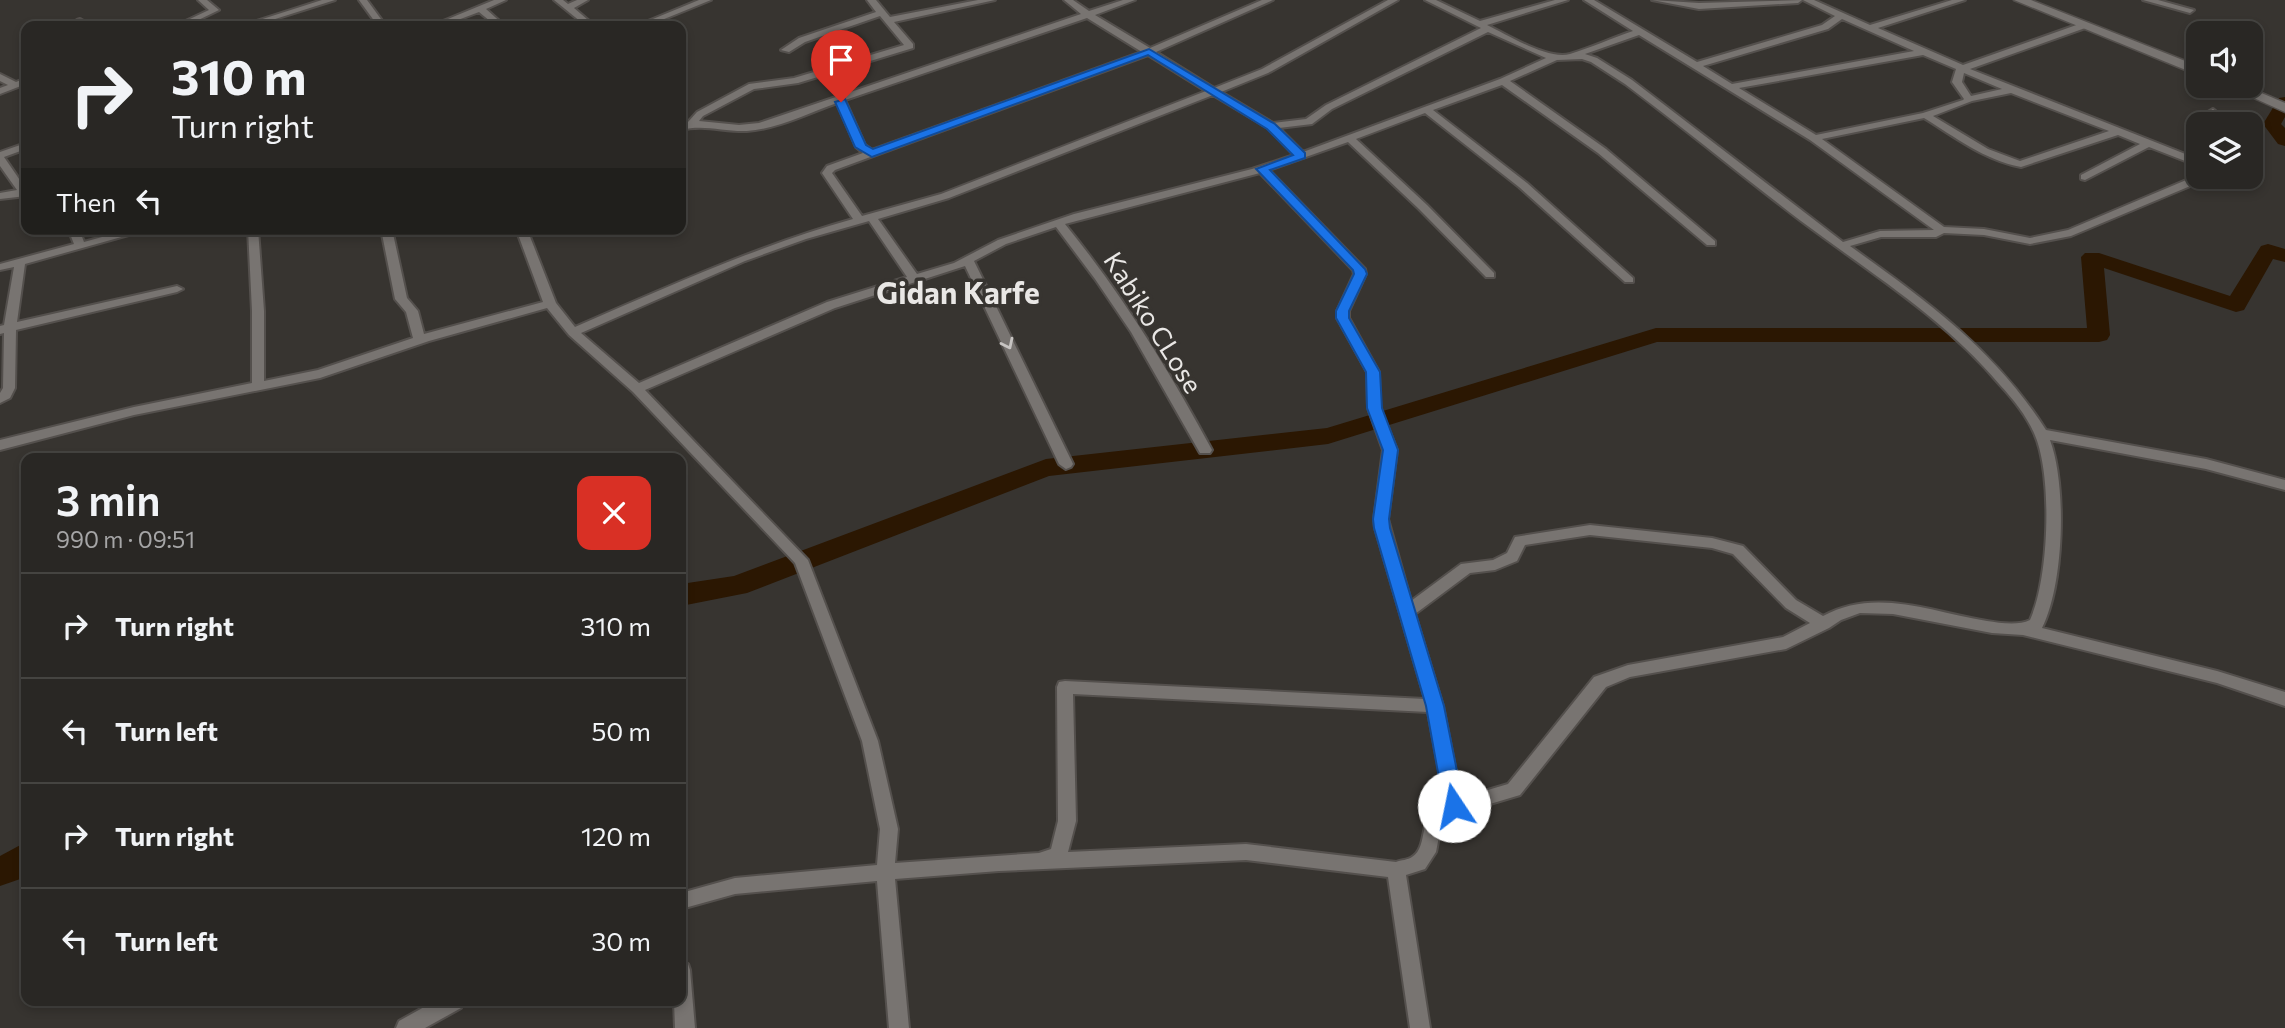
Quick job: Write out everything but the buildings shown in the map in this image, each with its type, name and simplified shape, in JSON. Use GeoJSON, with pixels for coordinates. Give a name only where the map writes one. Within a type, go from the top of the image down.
{"type":"FeatureCollection","features":[{"type":"Feature","properties":{"kind":"street"},"geometry":{"type":"LineString","coordinates":[[190,21],[215,10],[202,0]]}},
{"type":"Feature","properties":{"kind":"street"},"geometry":{"type":"LineString","coordinates":[[262,21],[331,0]]}},
{"type":"Feature","properties":{"kind":"street"},"geometry":{"type":"LineString","coordinates":[[363,0],[376,21]]}},
{"type":"Feature","properties":{"kind":"street"},"geometry":{"type":"LineString","coordinates":[[448,21],[502,0]]}},
{"type":"Feature","properties":{"kind":"street"},"geometry":{"type":"LineString","coordinates":[[558,0],[569,6]]}},
{"type":"Feature","properties":{"kind":"street"},"geometry":{"type":"LineString","coordinates":[[569,6],[584,0]]}},
{"type":"Feature","properties":{"kind":"street"},"geometry":{"type":"LineString","coordinates":[[653,21],[707,0]]}},
{"type":"Feature","properties":{"kind":"street"},"geometry":{"type":"LineString","coordinates":[[686,125],[707,109],[751,86],[795,81],[910,46],[871,0]]}},
{"type":"Feature","properties":{"kind":"street"},"geometry":{"type":"LineString","coordinates":[[786,50],[802,40],[886,17],[991,0]]}},
{"type":"Feature","properties":{"kind":"street"},"geometry":{"type":"LineString","coordinates":[[1068,0],[1088,15],[1271,127],[1301,156]]}},
{"type":"Feature","properties":{"kind":"street"},"geometry":{"type":"LineString","coordinates":[[692,123],[747,130],[841,102],[1131,0]]}},
{"type":"Feature","properties":{"kind":"street"},"geometry":{"type":"LineString","coordinates":[[914,279],[827,173],[840,164],[1149,52],[1269,0]]}},
{"type":"Feature","properties":{"kind":"street"},"geometry":{"type":"LineString","coordinates":[[573,332],[741,260],[802,237],[945,196],[1265,71],[1394,0]]}},
{"type":"Feature","properties":{"kind":"street"},"geometry":{"type":"LineString","coordinates":[[1430,0],[1555,57]]}},
{"type":"Feature","properties":{"kind":"street"},"geometry":{"type":"LineString","coordinates":[[1271,127],[1309,122],[1329,107],[1484,26],[1564,0]]}},
{"type":"Feature","properties":{"kind":"street"},"geometry":{"type":"LineString","coordinates":[[1588,0],[1814,138],[1941,230],[1984,232],[2029,241],[2050,238],[2071,233],[2186,184]]}},
{"type":"Feature","properties":{"kind":"street"},"geometry":{"type":"LineString","coordinates":[[1656,0],[1699,6],[1798,0]]}},
{"type":"Feature","properties":{"kind":"street"},"geometry":{"type":"LineString","coordinates":[[1807,0],[1961,69],[2186,159]]}},
{"type":"Feature","properties":{"kind":"street"},"geometry":{"type":"LineString","coordinates":[[1870,28],[1961,0]]}},
{"type":"Feature","properties":{"kind":"street"},"geometry":{"type":"LineString","coordinates":[[2020,0],[2036,3],[2186,66]]}},
{"type":"Feature","properties":{"kind":"street"},"geometry":{"type":"LineString","coordinates":[[2147,0],[2190,10]]}},
{"type":"Feature","properties":{"kind":"street"},"geometry":{"type":"LineString","coordinates":[[569,6],[568,10],[584,21]]}},
{"type":"Feature","properties":{"kind":"street"},"geometry":{"type":"LineString","coordinates":[[480,8],[495,21]]}},
{"type":"Feature","properties":{"kind":"street"},"geometry":{"type":"LineString","coordinates":[[1698,65],[1825,27],[1842,15]]}},
{"type":"Feature","properties":{"kind":"street"},"geometry":{"type":"LineString","coordinates":[[1961,69],[2085,25]]}},
{"type":"Feature","properties":{"kind":"street"},"geometry":{"type":"LineString","coordinates":[[637,389],[831,305],[968,260],[1002,242],[1058,223],[1262,169],[1503,80],[1555,57],[1575,55],[1641,31]]}},
{"type":"Feature","properties":{"kind":"street"},"geometry":{"type":"LineString","coordinates":[[1732,87],[1922,52]]}},
{"type":"Feature","properties":{"kind":"street"},"geometry":{"type":"LineString","coordinates":[[1575,55],[1591,58],[1628,82],[1840,246],[1944,319],[1983,356],[2014,392],[2042,433],[2051,472],[2053,540],[2046,594],[2036,624],[2026,630]]}},
{"type":"Feature","properties":{"kind":"street"},"geometry":{"type":"LineString","coordinates":[[1961,69],[1957,82],[1969,99]]}},
{"type":"Feature","properties":{"kind":"street"},"geometry":{"type":"LineString","coordinates":[[0,77],[15,85]]}},
{"type":"Feature","properties":{"kind":"street"},"geometry":{"type":"LineString","coordinates":[[1503,80],[1602,151],[1712,243]]}},
{"type":"Feature","properties":{"kind":"street"},"geometry":{"type":"LineString","coordinates":[[0,91],[21,83]]}},
{"type":"Feature","properties":{"kind":"street"},"geometry":{"type":"LineString","coordinates":[[1814,138],[1925,115],[1969,99],[2012,90]]}},
{"type":"Feature","properties":{"kind":"street"},"geometry":{"type":"LineString","coordinates":[[2262,98],[2285,108]]}},
{"type":"Feature","properties":{"kind":"street"},"geometry":{"type":"LineString","coordinates":[[841,102],[861,147],[872,154]]}},
{"type":"Feature","properties":{"kind":"street"},"geometry":{"type":"LineString","coordinates":[[1426,109],[1523,185],[1629,280]]}},
{"type":"Feature","properties":{"kind":"street"},"geometry":{"type":"LineString","coordinates":[[1925,115],[1996,157],[2021,164],[2117,132]]}},
{"type":"Feature","properties":{"kind":"street"},"geometry":{"type":"LineString","coordinates":[[1349,138],[1490,275]]}},
{"type":"Feature","properties":{"kind":"street"},"geometry":{"type":"LineString","coordinates":[[2085,177],[2147,144]]}},
{"type":"Feature","properties":{"kind":"street"},"geometry":{"type":"LineString","coordinates":[[21,148],[0,157],[21,186]]}},
{"type":"Feature","properties":{"kind":"street"},"geometry":{"type":"LineString","coordinates":[[1262,169],[1359,269],[1360,274],[1343,311],[1343,318],[1373,372],[1374,408],[1390,450],[1381,523],[1435,706],[1454,806]]}},
{"type":"Feature","properties":{"kind":"street"},"geometry":{"type":"LineString","coordinates":[[0,197],[21,193]]}},
{"type":"Feature","properties":{"kind":"street","name":"Kabiko CLose"},"geometry":{"type":"LineString","coordinates":[[1058,223],[1092,264],[1135,327],[1205,450]]}},
{"type":"Feature","properties":{"kind":"street"},"geometry":{"type":"LineString","coordinates":[[1840,246],[1880,234],[1936,234],[1941,230]]}},
{"type":"Feature","properties":{"kind":"street"},"geometry":{"type":"LineString","coordinates":[[75,235],[80,246]]}},
{"type":"Feature","properties":{"kind":"street"},"geometry":{"type":"LineString","coordinates":[[0,267],[122,235]]}},
{"type":"Feature","properties":{"kind":"street"},"geometry":{"type":"LineString","coordinates":[[253,235],[258,311],[258,386]]}},
{"type":"Feature","properties":{"kind":"street"},"geometry":{"type":"LineString","coordinates":[[387,235],[401,299],[412,310],[420,340]]}},
{"type":"Feature","properties":{"kind":"street"},"geometry":{"type":"LineString","coordinates":[[523,235],[550,303],[573,332],[637,389],[801,560],[870,741],[889,829],[885,872],[900,1028]]}},
{"type":"Feature","properties":{"kind":"street"},"geometry":{"type":"LineString","coordinates":[[968,260],[1066,464]]}},
{"type":"Feature","properties":{"kind":"street"},"geometry":{"type":"LineString","coordinates":[[0,399],[6,395],[9,388],[5,329],[20,262]]}},
{"type":"Feature","properties":{"kind":"street"},"geometry":{"type":"LineString","coordinates":[[5,329],[177,289]]}},
{"type":"Feature","properties":{"kind":"street"},"geometry":{"type":"LineString","coordinates":[[0,445],[134,411],[320,374],[420,340],[550,303]]}},
{"type":"Feature","properties":{"kind":"street"},"geometry":{"type":"LineString","coordinates":[[2042,433],[2206,464],[2285,485]]}},
{"type":"Feature","properties":{"kind":"street"},"geometry":{"type":"LineString","coordinates":[[1406,613],[1466,568],[1495,565],[1512,557],[1520,541],[1590,530],[1713,542],[1738,550],[1791,604],[1824,624]]}},
{"type":"Feature","properties":{"kind":"street"},"geometry":{"type":"LineString","coordinates":[[686,900],[735,886],[885,872],[999,863],[1246,852],[1396,870],[1419,863],[1427,852],[1433,823],[1444,810],[1514,790],[1600,682],[1628,671],[1786,643],[1824,624],[1838,613],[1857,606],[1891,607],[2003,629],[2026,630],[2217,677],[2285,699]]}},
{"type":"Feature","properties":{"kind":"street"},"geometry":{"type":"LineString","coordinates":[[999,863],[1058,856],[1067,821],[1065,687],[1435,706]]}},
{"type":"Feature","properties":{"kind":"street"},"geometry":{"type":"LineString","coordinates":[[1396,870],[1420,1028]]}},
{"type":"Feature","properties":{"kind":"street"},"geometry":{"type":"LineString","coordinates":[[406,1028],[445,1006]]}},
{"type":"Feature","properties":{"kind":"street"},"geometry":{"type":"LineString","coordinates":[[683,1006],[685,1028]]}},
{"type":"Feature","properties":{"kind":"waterway"},"geometry":{"type":"LineString","coordinates":[[2285,102],[2272,124],[2285,140]]}},
{"type":"Feature","properties":{"kind":"waterway"},"geometry":{"type":"LineString","coordinates":[[686,594],[737,586],[1046,468],[1328,436],[1656,335],[2099,335],[2092,257],[2236,305],[2268,250],[2285,256]]}},
{"type":"Feature","properties":{"kind":"waterway"},"geometry":{"type":"LineString","coordinates":[[0,871],[21,864]]}},
{"type":"Feature","properties":{"kind":"district","name":"Gidan Karfe"},"geometry":{"type":"Point","coordinates":[958,291]}},
{"type":"Feature","properties":{"kind":"route"},"geometry":{"type":"LineString","coordinates":[[841,102],[861,147],[872,154],[1149,52],[1271,127],[1301,156],[1262,169],[1359,269],[1360,274],[1343,311],[1343,318],[1373,372],[1374,408],[1390,450],[1382,528],[1435,706],[1454,806]]}}]}
